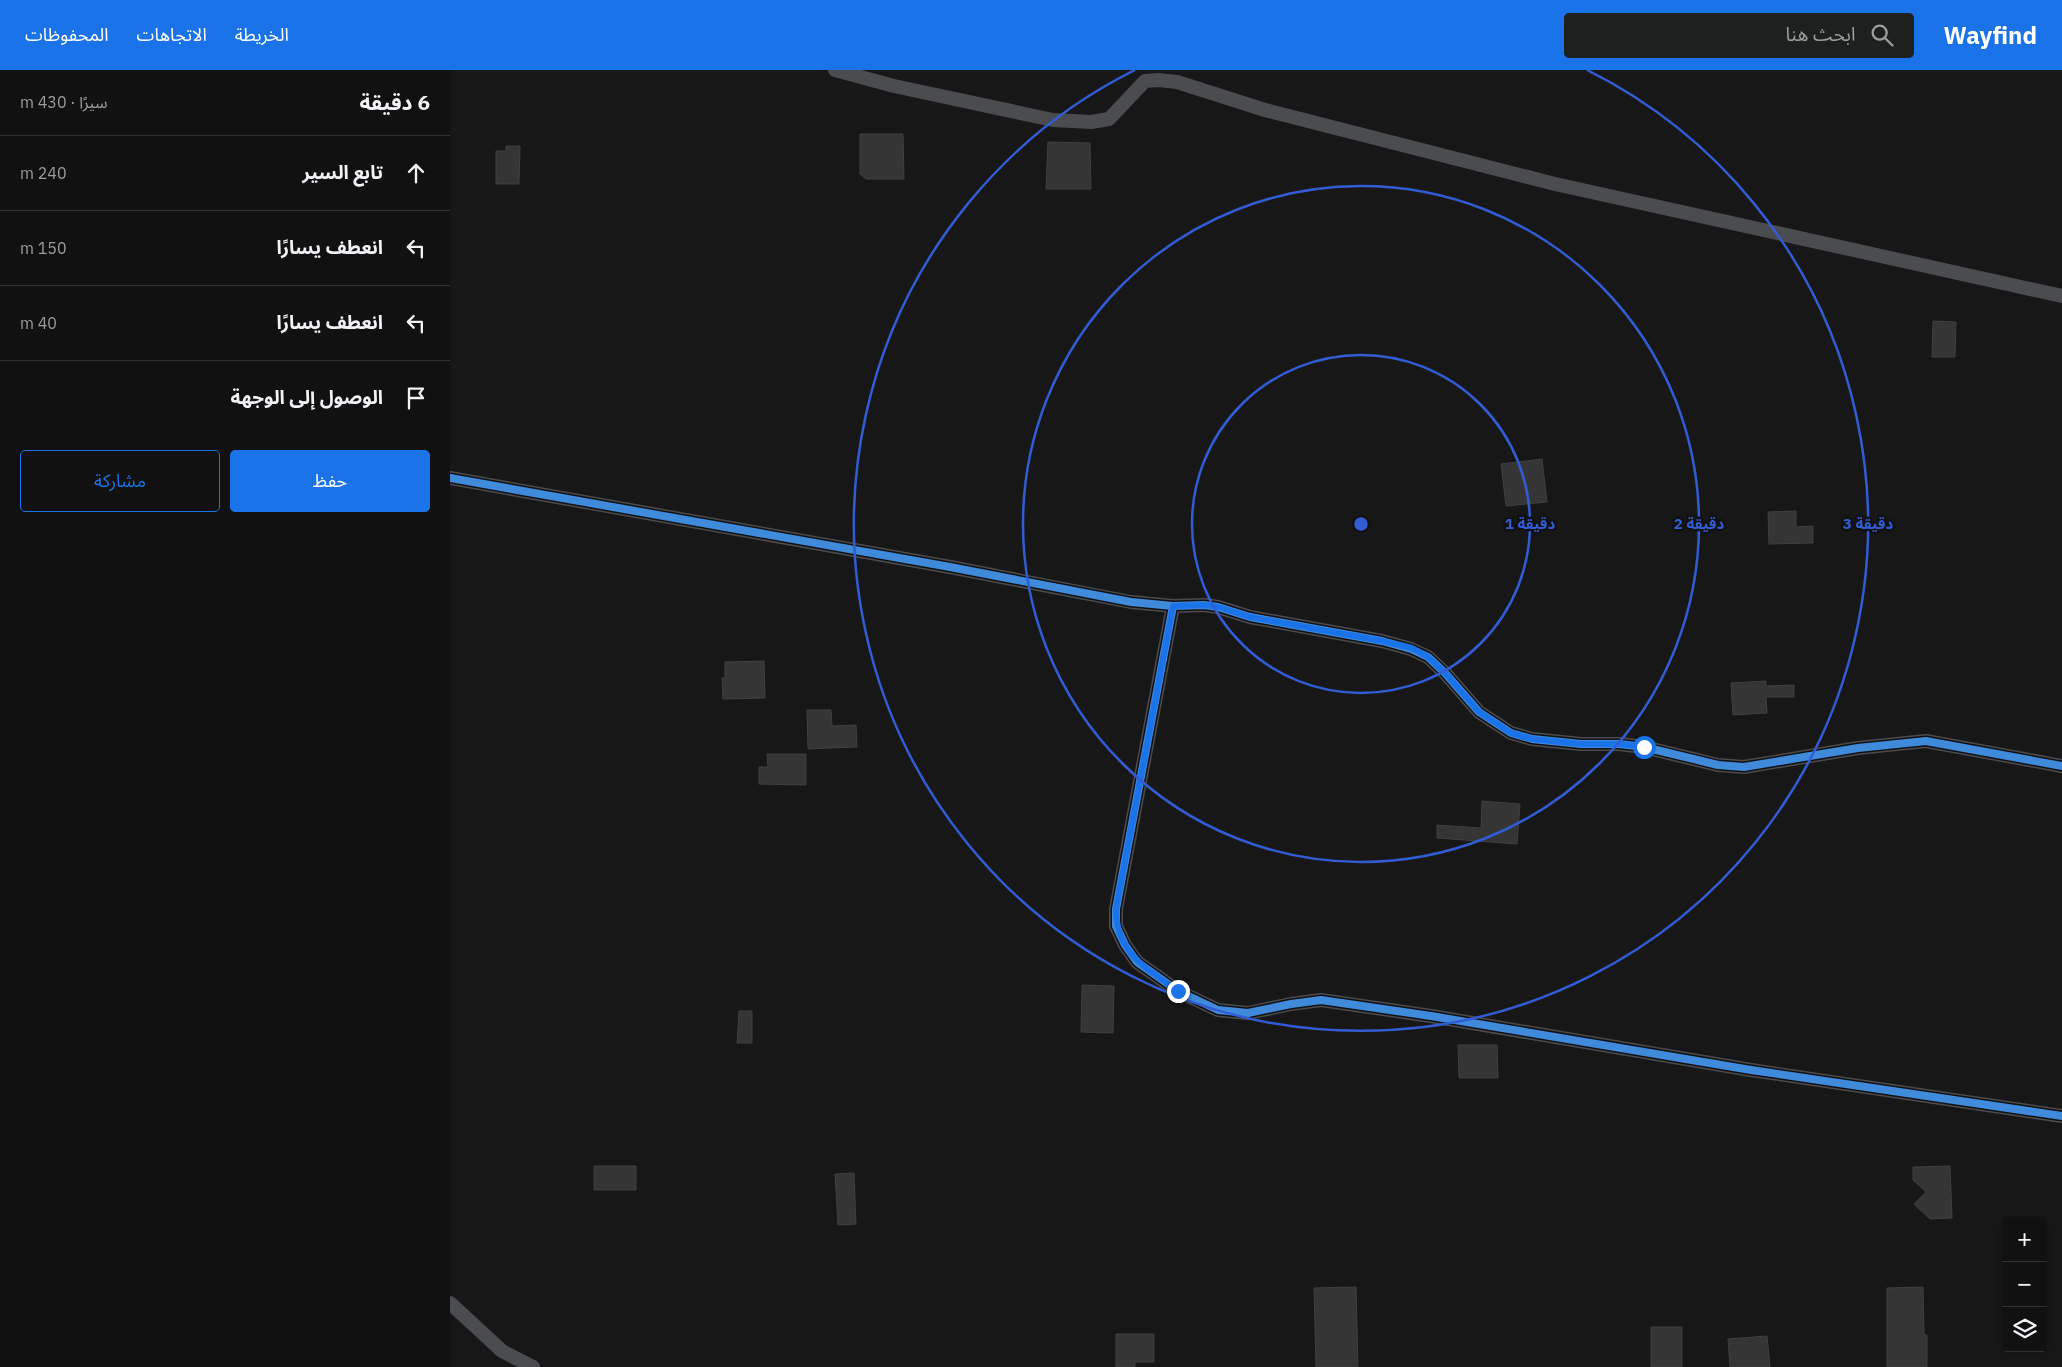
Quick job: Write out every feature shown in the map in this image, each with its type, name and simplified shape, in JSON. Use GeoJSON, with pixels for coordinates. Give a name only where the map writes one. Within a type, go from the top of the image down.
{"type":"FeatureCollection","features":[{"type":"Feature","properties":{"kind":"street"},"geometry":{"type":"LineString","coordinates":[[834,70],[894,86],[1053,120],[1091,122],[1109,119],[1145,81],[1176,82],[1265,110],[1555,184],[2062,296]]}},
{"type":"Feature","properties":{"kind":"street"},"geometry":{"type":"LineString","coordinates":[[450,478],[950,567],[1131,602],[1173,606],[1204,605],[1218,607],[1250,617],[1412,648],[1428,657],[1445,673],[1479,712],[1511,733],[1532,739],[1581,744],[1628,745],[1718,765],[1744,767],[1858,748],[1926,741],[2062,766]]}},
{"type":"Feature","properties":{"kind":"street"},"geometry":{"type":"LineString","coordinates":[[1173,606],[1116,909],[1116,926],[1125,945],[1137,962],[1178,991],[1218,1010],[1248,1013],[1320,1000],[1430,1016],[1751,1070],[2062,1116]]}},
{"type":"Feature","properties":{"kind":"street"},"geometry":{"type":"LineString","coordinates":[[450,1303],[502,1351],[533,1367]]}},
{"type":"Feature","properties":{"kind":"building"},"geometry":{"type":"Polygon","coordinates":[[[860,134],[903,134],[904,179],[866,179],[860,174],[860,134]]]}},
{"type":"Feature","properties":{"kind":"building"},"geometry":{"type":"Polygon","coordinates":[[[1048,142],[1090,143],[1091,189],[1046,189],[1048,142]]]}},
{"type":"Feature","properties":{"kind":"building"},"geometry":{"type":"Polygon","coordinates":[[[506,146],[520,146],[519,184],[496,184],[496,151],[506,151],[506,146]]]}},
{"type":"Feature","properties":{"kind":"building"},"geometry":{"type":"Polygon","coordinates":[[[1933,321],[1956,322],[1955,357],[1932,357],[1933,321]]]}},
{"type":"Feature","properties":{"kind":"building"},"geometry":{"type":"Polygon","coordinates":[[[1542,459],[1547,502],[1506,506],[1501,464],[1542,459]]]}},
{"type":"Feature","properties":{"kind":"building"},"geometry":{"type":"Polygon","coordinates":[[[1796,511],[1796,527],[1813,526],[1813,543],[1769,544],[1768,512],[1796,511]]]}},
{"type":"Feature","properties":{"kind":"building"},"geometry":{"type":"Polygon","coordinates":[[[764,661],[765,698],[723,699],[722,678],[725,678],[725,662],[764,661]]]}},
{"type":"Feature","properties":{"kind":"building"},"geometry":{"type":"Polygon","coordinates":[[[1766,681],[1766,686],[1794,685],[1794,697],[1766,697],[1767,713],[1733,715],[1731,683],[1766,681]]]}},
{"type":"Feature","properties":{"kind":"building"},"geometry":{"type":"Polygon","coordinates":[[[807,710],[831,710],[832,726],[856,725],[857,747],[808,749],[807,710]]]}},
{"type":"Feature","properties":{"kind":"building"},"geometry":{"type":"Polygon","coordinates":[[[767,754],[806,754],[806,785],[759,784],[759,767],[768,767],[767,754]]]}},
{"type":"Feature","properties":{"kind":"building"},"geometry":{"type":"Polygon","coordinates":[[[1482,801],[1520,804],[1517,844],[1437,838],[1437,825],[1481,828],[1482,801]]]}},
{"type":"Feature","properties":{"kind":"building"},"geometry":{"type":"Polygon","coordinates":[[[1082,985],[1114,986],[1113,1033],[1081,1032],[1082,985]]]}},
{"type":"Feature","properties":{"kind":"building"},"geometry":{"type":"Polygon","coordinates":[[[739,1011],[752,1011],[752,1043],[737,1043],[739,1011]]]}},
{"type":"Feature","properties":{"kind":"building"},"geometry":{"type":"Polygon","coordinates":[[[1458,1045],[1497,1045],[1498,1078],[1459,1078],[1458,1045]]]}},
{"type":"Feature","properties":{"kind":"building"},"geometry":{"type":"Polygon","coordinates":[[[594,1166],[636,1166],[636,1190],[594,1190],[594,1166]]]}},
{"type":"Feature","properties":{"kind":"building"},"geometry":{"type":"Polygon","coordinates":[[[1950,1166],[1952,1218],[1930,1219],[1914,1204],[1926,1192],[1913,1180],[1913,1167],[1950,1166]]]}},
{"type":"Feature","properties":{"kind":"building"},"geometry":{"type":"Polygon","coordinates":[[[854,1173],[856,1224],[838,1225],[835,1174],[854,1173]]]}},
{"type":"Feature","properties":{"kind":"building"},"geometry":{"type":"Polygon","coordinates":[[[1356,1287],[1358,1367],[1316,1367],[1314,1288],[1356,1287]]]}},
{"type":"Feature","properties":{"kind":"building"},"geometry":{"type":"Polygon","coordinates":[[[1923,1287],[1924,1335],[1927,1335],[1927,1367],[1887,1367],[1887,1288],[1923,1287]]]}},
{"type":"Feature","properties":{"kind":"building"},"geometry":{"type":"Polygon","coordinates":[[[1651,1327],[1682,1327],[1682,1367],[1651,1367],[1651,1327]]]}},
{"type":"Feature","properties":{"kind":"building"},"geometry":{"type":"Polygon","coordinates":[[[1116,1334],[1154,1334],[1154,1362],[1135,1362],[1135,1367],[1116,1367],[1116,1334]]]}},
{"type":"Feature","properties":{"kind":"building"},"geometry":{"type":"Polygon","coordinates":[[[1767,1336],[1770,1367],[1730,1367],[1728,1339],[1767,1336]]]}},
{"type":"Feature","properties":{"kind":"cycle path"},"geometry":{"type":"LineString","coordinates":[[450,478],[950,567],[1131,602],[1173,606],[1204,605],[1218,607],[1250,617],[1382,641],[1411,649],[1428,657],[1445,673],[1479,712],[1511,733],[1532,739],[1644,747],[1718,765],[1744,767],[1858,748],[1926,741],[2062,766]]}},
{"type":"Feature","properties":{"kind":"cycle path"},"geometry":{"type":"LineString","coordinates":[[1173,606],[1116,909],[1116,926],[1125,945],[1137,962],[1178,991],[1218,1010],[1248,1013],[1321,1000],[1431,1016],[1751,1070],[2062,1116]]}},
{"type":"Feature","properties":{"kind":"route"},"geometry":{"type":"LineString","coordinates":[[1178,991],[1137,962],[1125,945],[1116,926],[1116,909],[1173,606],[1204,605],[1218,607],[1250,617],[1412,648],[1428,657],[1445,673],[1479,712],[1511,733],[1532,739],[1644,747]]}}]}
